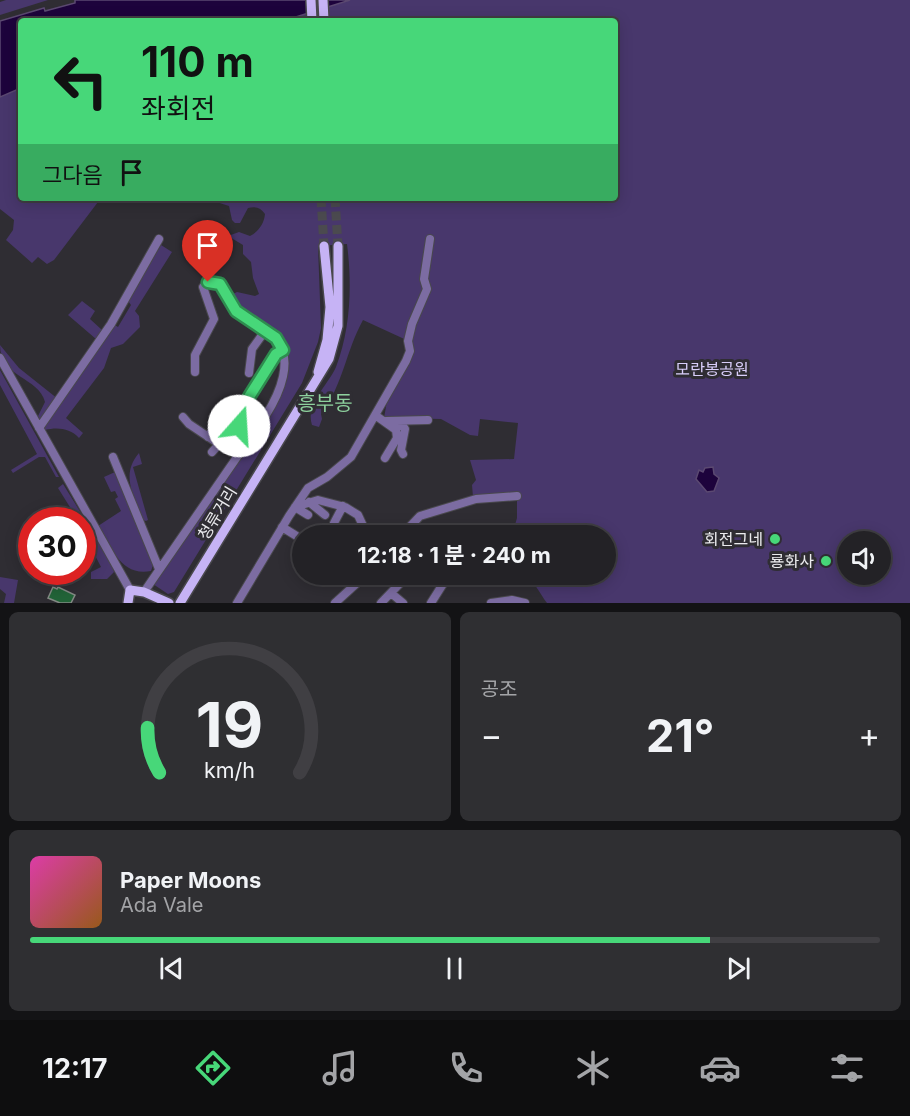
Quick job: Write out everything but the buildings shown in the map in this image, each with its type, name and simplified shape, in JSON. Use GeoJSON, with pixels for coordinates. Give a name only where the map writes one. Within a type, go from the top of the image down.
{"type":"FeatureCollection","features":[{"type":"Feature","properties":{"kind":"main road"},"geometry":{"type":"LineString","coordinates":[[311,0],[312,18]]}},
{"type":"Feature","properties":{"kind":"main road"},"geometry":{"type":"LineString","coordinates":[[323,0],[324,18]]}},
{"type":"Feature","properties":{"kind":"main road","name":"청류거리"},"geometry":{"type":"LineString","coordinates":[[317,378],[329,326],[330,307],[324,246]]}},
{"type":"Feature","properties":{"kind":"main road","name":"청류거리"},"geometry":{"type":"LineString","coordinates":[[180,603],[329,359],[335,342],[339,307],[338,246]]}},
{"type":"Feature","properties":{"kind":"main road"},"geometry":{"type":"LineString","coordinates":[[128,603],[130,590],[144,592],[169,603]]}},
{"type":"Feature","properties":{"kind":"street"},"geometry":{"type":"LineString","coordinates":[[39,428],[111,324],[159,239]]}},
{"type":"Feature","properties":{"kind":"street"},"geometry":{"type":"LineString","coordinates":[[237,603],[308,488],[327,477],[351,457],[410,351],[408,341],[412,324],[427,289],[424,279],[430,239]]}},
{"type":"Feature","properties":{"kind":"street"},"geometry":{"type":"LineString","coordinates":[[144,592],[273,404],[285,365],[283,350],[276,338],[236,311],[220,284],[208,282],[203,290],[212,308],[214,319],[195,355],[195,372]]}},
{"type":"Feature","properties":{"kind":"street"},"geometry":{"type":"LineString","coordinates":[[249,373],[252,349],[265,331]]}},
{"type":"Feature","properties":{"kind":"street"},"geometry":{"type":"LineString","coordinates":[[242,426],[249,397],[276,354],[283,350]]}},
{"type":"Feature","properties":{"kind":"street"},"geometry":{"type":"LineString","coordinates":[[0,358],[130,590]]}},
{"type":"Feature","properties":{"kind":"street"},"geometry":{"type":"LineString","coordinates":[[208,437],[219,419],[219,412]]}},
{"type":"Feature","properties":{"kind":"street"},"geometry":{"type":"LineString","coordinates":[[375,415],[396,430],[397,438],[385,458]]}},
{"type":"Feature","properties":{"kind":"street"},"geometry":{"type":"LineString","coordinates":[[183,417],[189,424],[219,444]]}},
{"type":"Feature","properties":{"kind":"street"},"geometry":{"type":"LineString","coordinates":[[388,423],[428,420]]}},
{"type":"Feature","properties":{"kind":"street"},"geometry":{"type":"LineString","coordinates":[[388,423],[405,429],[401,450],[403,454]]}},
{"type":"Feature","properties":{"kind":"street"},"geometry":{"type":"LineString","coordinates":[[212,452],[232,429],[242,426],[254,432]]}},
{"type":"Feature","properties":{"kind":"street"},"geometry":{"type":"LineString","coordinates":[[113,457],[159,569]]}},
{"type":"Feature","properties":{"kind":"street"},"geometry":{"type":"LineString","coordinates":[[411,525],[420,516],[476,500],[517,496]]}},
{"type":"Feature","properties":{"kind":"street"},"geometry":{"type":"LineString","coordinates":[[295,507],[318,500],[343,506],[358,514],[363,525]]}},
{"type":"Feature","properties":{"kind":"street"},"geometry":{"type":"LineString","coordinates":[[309,502],[325,515]]}},
{"type":"Feature","properties":{"kind":"street"},"geometry":{"type":"LineString","coordinates":[[334,522],[343,506]]}},
{"type":"Feature","properties":{"kind":"street"},"geometry":{"type":"LineString","coordinates":[[295,507],[308,515]]}},
{"type":"Feature","properties":{"kind":"street"},"geometry":{"type":"LineString","coordinates":[[282,527],[292,533]]}},
{"type":"Feature","properties":{"kind":"street"},"geometry":{"type":"LineString","coordinates":[[334,603],[354,585]]}},
{"type":"Feature","properties":{"kind":"street"},"geometry":{"type":"LineString","coordinates":[[381,603],[399,585]]}},
{"type":"Feature","properties":{"kind":"street"},"geometry":{"type":"LineString","coordinates":[[431,603],[442,585]]}},
{"type":"Feature","properties":{"kind":"street"},"geometry":{"type":"LineString","coordinates":[[391,593],[403,603]]}},
{"type":"Feature","properties":{"kind":"street"},"geometry":{"type":"LineString","coordinates":[[491,603],[512,600],[525,603]]}},
{"type":"Feature","properties":{"kind":"green space"},"geometry":{"type":"Polygon","coordinates":[[[48,0],[0,15],[0,2],[48,0]]]}},
{"type":"Feature","properties":{"kind":"green space","name":"모란봉공원"},"geometry":{"type":"Polygon","coordinates":[[[350,0],[910,0],[910,603],[547,603],[535,585],[616,585],[616,525],[515,525],[517,500],[473,497],[472,485],[476,480],[470,460],[514,459],[518,423],[480,419],[478,436],[470,435],[441,419],[384,418],[387,401],[413,351],[413,343],[363,320],[335,391],[321,414],[319,427],[312,425],[314,403],[336,367],[345,337],[350,290],[347,244],[318,246],[321,328],[302,383],[174,592],[168,594],[153,584],[274,406],[285,349],[238,310],[232,299],[233,294],[237,292],[255,296],[259,294],[253,278],[251,262],[243,254],[243,245],[228,236],[239,232],[250,236],[258,230],[265,214],[262,210],[253,207],[248,208],[240,223],[232,220],[229,206],[213,201],[618,201],[618,18],[293,18],[350,0]]]}},
{"type":"Feature","properties":{"kind":"green space"},"geometry":{"type":"Polygon","coordinates":[[[18,89],[18,201],[99,201],[54,260],[47,264],[38,257],[32,263],[6,240],[13,230],[14,220],[0,209],[0,97],[18,89]]]}},
{"type":"Feature","properties":{"kind":"green space"},"geometry":{"type":"Polygon","coordinates":[[[161,245],[172,252],[135,311],[139,316],[140,327],[123,344],[111,348],[104,368],[66,418],[83,433],[79,438],[63,429],[45,430],[45,426],[115,325],[118,327],[131,305],[128,301],[161,245]]]}},
{"type":"Feature","properties":{"kind":"green space"},"geometry":{"type":"Polygon","coordinates":[[[82,301],[95,311],[90,319],[102,330],[96,339],[68,315],[82,301]]]}},
{"type":"Feature","properties":{"kind":"green space"},"geometry":{"type":"Polygon","coordinates":[[[0,345],[19,368],[58,399],[40,421],[38,416],[45,402],[41,394],[6,364],[0,345]]]}},
{"type":"Feature","properties":{"kind":"green space"},"geometry":{"type":"Polygon","coordinates":[[[0,370],[59,477],[56,477],[45,457],[39,457],[13,473],[11,470],[37,454],[0,385],[0,370]]]}},
{"type":"Feature","properties":{"kind":"green space"},"geometry":{"type":"Polygon","coordinates":[[[139,453],[142,464],[133,467],[148,520],[146,521],[143,520],[130,486],[130,469],[139,453]]]}},
{"type":"Feature","properties":{"kind":"green space"},"geometry":{"type":"Polygon","coordinates":[[[115,472],[153,565],[151,571],[141,572],[124,565],[98,526],[121,511],[115,499],[118,497],[115,491],[111,492],[104,477],[115,472]]]}},
{"type":"Feature","properties":{"kind":"green space"},"geometry":{"type":"Polygon","coordinates":[[[63,484],[77,507],[70,507],[58,488],[63,484]]]}},
{"type":"Feature","properties":{"kind":"green space"},"geometry":{"type":"Polygon","coordinates":[[[96,537],[112,563],[114,572],[107,579],[96,579],[96,570],[101,567],[96,557],[96,537]]]}},
{"type":"Feature","properties":{"kind":"green space"},"geometry":{"type":"Polygon","coordinates":[[[0,577],[18,580],[14,603],[4,603],[6,594],[0,589],[0,577]]]}},
{"type":"Feature","properties":{"kind":"shaded area"},"geometry":{"type":"Polygon","coordinates":[[[75,0],[350,0],[293,18],[18,18],[18,89],[0,97],[0,21],[44,8],[45,11],[75,3],[75,0]]]}},
{"type":"Feature","properties":{"kind":"shaded area"},"geometry":{"type":"Polygon","coordinates":[[[713,467],[714,474],[719,478],[714,491],[707,492],[696,479],[699,470],[703,472],[705,468],[713,467]]]}},
{"type":"Feature","properties":{"kind":"tunnel"},"geometry":{"type":"LineString","coordinates":[[321,201],[324,246]]}},
{"type":"Feature","properties":{"kind":"tunnel"},"geometry":{"type":"LineString","coordinates":[[335,201],[338,246]]}},
{"type":"Feature","properties":{"kind":"place","name":"회전그네"},"geometry":{"type":"Point","coordinates":[775,539]}},
{"type":"Feature","properties":{"kind":"place","name":"룡화사"},"geometry":{"type":"Point","coordinates":[826,561]}},
{"type":"Feature","properties":{"kind":"district","name":"흥부동"},"geometry":{"type":"Point","coordinates":[325,403]}},
{"type":"Feature","properties":{"kind":"route"},"geometry":{"type":"LineString","coordinates":[[208,282],[220,284],[236,311],[276,338],[283,350],[276,354],[249,397],[242,426],[239,426]]}}]}
